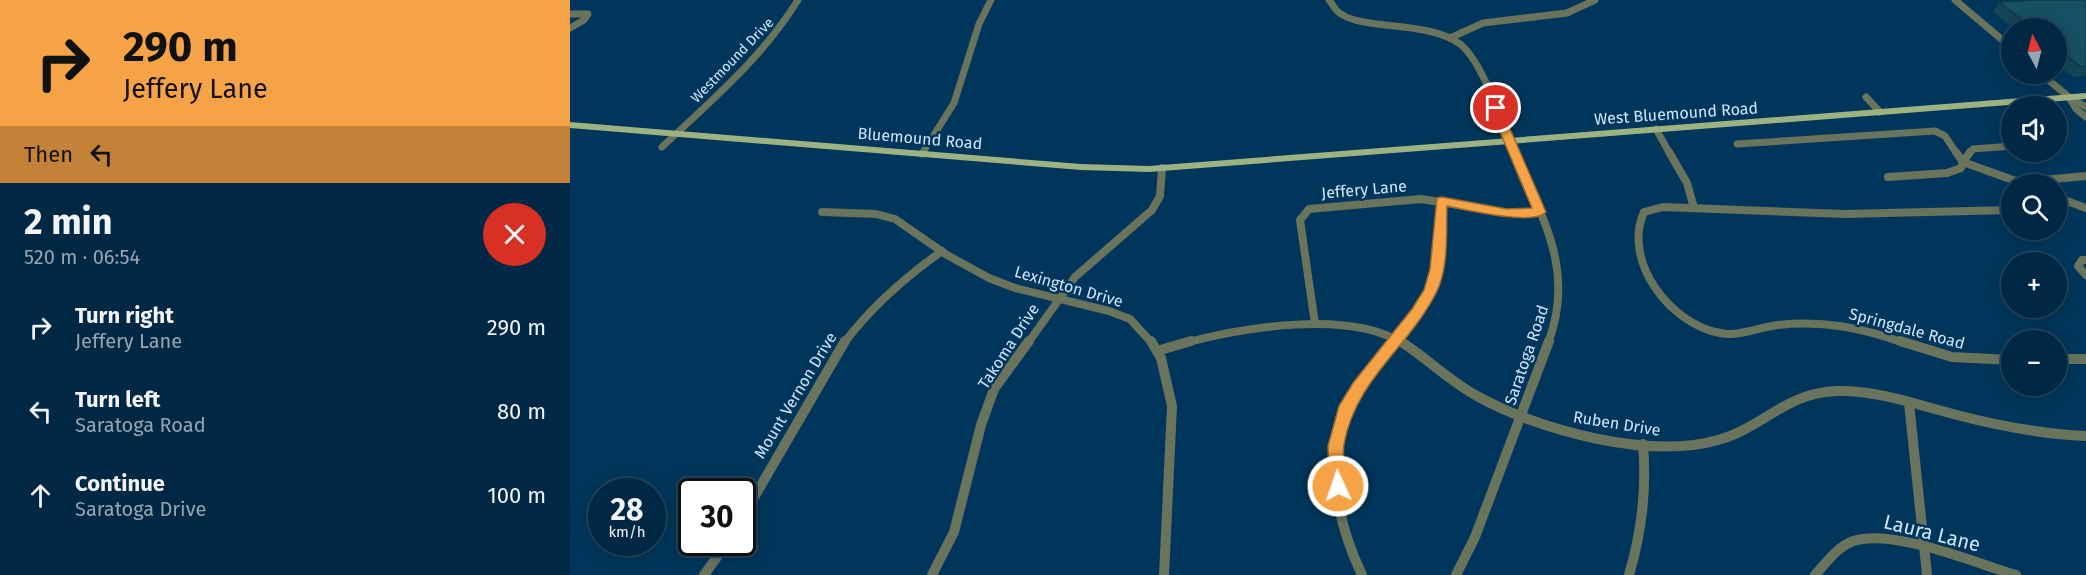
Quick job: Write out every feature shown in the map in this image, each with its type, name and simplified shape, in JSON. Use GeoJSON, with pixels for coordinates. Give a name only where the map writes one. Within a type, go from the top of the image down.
{"type":"FeatureCollection","features":[{"type":"Feature","properties":{"kind":"main road","name":"West Bluemound Road"},"geometry":{"type":"LineString","coordinates":[[1268,160],[2086,96]]}},
{"type":"Feature","properties":{"kind":"main road","name":"Bluemound Road"},"geometry":{"type":"LineString","coordinates":[[570,126],[1081,167],[1162,168],[1268,160]]}},
{"type":"Feature","properties":{"kind":"street","name":"Westmound Drive"},"geometry":{"type":"LineString","coordinates":[[662,147],[774,37],[798,0]]}},
{"type":"Feature","properties":{"kind":"street"},"geometry":{"type":"LineString","coordinates":[[922,154],[954,103],[979,24],[991,0]]}},
{"type":"Feature","properties":{"kind":"street","name":"Saratoga Road"},"geometry":{"type":"LineString","coordinates":[[1329,0],[1336,11],[1351,19],[1423,27],[1450,38],[1466,49],[1476,62],[1540,212],[1557,258],[1559,304],[1551,336],[1474,537],[1456,575]]}},
{"type":"Feature","properties":{"kind":"street"},"geometry":{"type":"LineString","coordinates":[[1450,38],[1483,23],[1567,13],[1595,0]]}},
{"type":"Feature","properties":{"kind":"street"},"geometry":{"type":"LineString","coordinates":[[1955,0],[2001,39]]}},
{"type":"Feature","properties":{"kind":"street"},"geometry":{"type":"LineString","coordinates":[[570,14],[588,14],[584,20],[570,28]]}},
{"type":"Feature","properties":{"kind":"street"},"geometry":{"type":"LineString","coordinates":[[2053,84],[2086,107]]}},
{"type":"Feature","properties":{"kind":"street"},"geometry":{"type":"LineString","coordinates":[[1866,97],[1880,112]]}},
{"type":"Feature","properties":{"kind":"street"},"geometry":{"type":"LineString","coordinates":[[2069,97],[2086,117]]}},
{"type":"Feature","properties":{"kind":"street"},"geometry":{"type":"LineString","coordinates":[[1656,129],[1687,183],[1694,208]]}},
{"type":"Feature","properties":{"kind":"street"},"geometry":{"type":"LineString","coordinates":[[1737,144],[1935,131],[1945,136],[1963,162],[2001,176]]}},
{"type":"Feature","properties":{"kind":"street"},"geometry":{"type":"LineString","coordinates":[[1888,177],[1947,173],[1961,168],[1973,149],[2001,147]]}},
{"type":"Feature","properties":{"kind":"street","name":"Takoma Drive"},"geometry":{"type":"LineString","coordinates":[[933,575],[954,532],[981,425],[994,389],[1083,268],[1152,210],[1160,196],[1162,168]]}},
{"type":"Feature","properties":{"kind":"street"},"geometry":{"type":"LineString","coordinates":[[2067,178],[2086,176]]}},
{"type":"Feature","properties":{"kind":"street","name":"Jeffery Lane"},"geometry":{"type":"LineString","coordinates":[[1315,324],[1300,220],[1305,212],[1317,207],[1407,200],[1442,201],[1507,213],[1540,212]]}},
{"type":"Feature","properties":{"kind":"street"},"geometry":{"type":"LineString","coordinates":[[1362,575],[1349,551],[1341,519],[1336,446],[1347,406],[1358,387],[1426,300],[1434,281],[1442,201]]}},
{"type":"Feature","properties":{"kind":"street"},"geometry":{"type":"LineString","coordinates":[[2067,201],[2086,208]]}},
{"type":"Feature","properties":{"kind":"street","name":"Springdale Road"},"geometry":{"type":"LineString","coordinates":[[2001,210],[1844,214],[1663,207],[1644,212],[1637,224],[1640,258],[1649,277],[1671,304],[1694,322],[1716,332],[1733,333],[1770,326],[1814,322],[1881,333],[1943,355],[1972,360],[2001,360]]}},
{"type":"Feature","properties":{"kind":"street","name":"Lexington Drive"},"geometry":{"type":"LineString","coordinates":[[822,212],[886,216],[909,227],[942,251],[999,282],[1109,311],[1130,319],[1148,337],[1165,370],[1172,406],[1164,575]]}},
{"type":"Feature","properties":{"kind":"street","name":"Mount Vernon Drive"},"geometry":{"type":"LineString","coordinates":[[756,494],[844,342],[892,289],[942,251]]}},
{"type":"Feature","properties":{"kind":"street"},"geometry":{"type":"LineString","coordinates":[[2086,260],[2082,260],[2078,266],[2086,275]]}},
{"type":"Feature","properties":{"kind":"street","name":"Ruben Drive"},"geometry":{"type":"LineString","coordinates":[[1157,351],[1220,333],[1315,324],[1356,325],[1397,339],[1463,388],[1521,415],[1569,431],[1606,440],[1643,444],[1684,446],[1715,441],[1743,430],[1784,403],[1819,392],[1853,391],[1909,402],[2011,428],[2086,436]]}},
{"type":"Feature","properties":{"kind":"street"},"geometry":{"type":"LineString","coordinates":[[2067,359],[2086,359]]}},
{"type":"Feature","properties":{"kind":"street"},"geometry":{"type":"LineString","coordinates":[[1909,402],[1928,575]]}},
{"type":"Feature","properties":{"kind":"street"},"geometry":{"type":"LineString","coordinates":[[1629,575],[1642,531],[1646,504],[1643,444]]}},
{"type":"Feature","properties":{"kind":"street","name":"Laura Lane"},"geometry":{"type":"LineString","coordinates":[[1815,575],[1848,544],[1864,538],[1887,538],[1924,547],[2016,575]]}},
{"type":"Feature","properties":{"kind":"street"},"geometry":{"type":"LineString","coordinates":[[704,575],[718,556]]}},
{"type":"Feature","properties":{"kind":"building"},"geometry":{"type":"Polygon","coordinates":[[[2086,0],[2086,66],[2081,67],[2067,56],[2067,18],[2020,18],[1999,2],[2086,0]]]}},
{"type":"Feature","properties":{"kind":"route"},"geometry":{"type":"LineString","coordinates":[[1338,486],[1336,446],[1342,417],[1347,406],[1358,387],[1417,313],[1431,290],[1437,269],[1442,201],[1507,213],[1540,212],[1496,108]]}}]}
